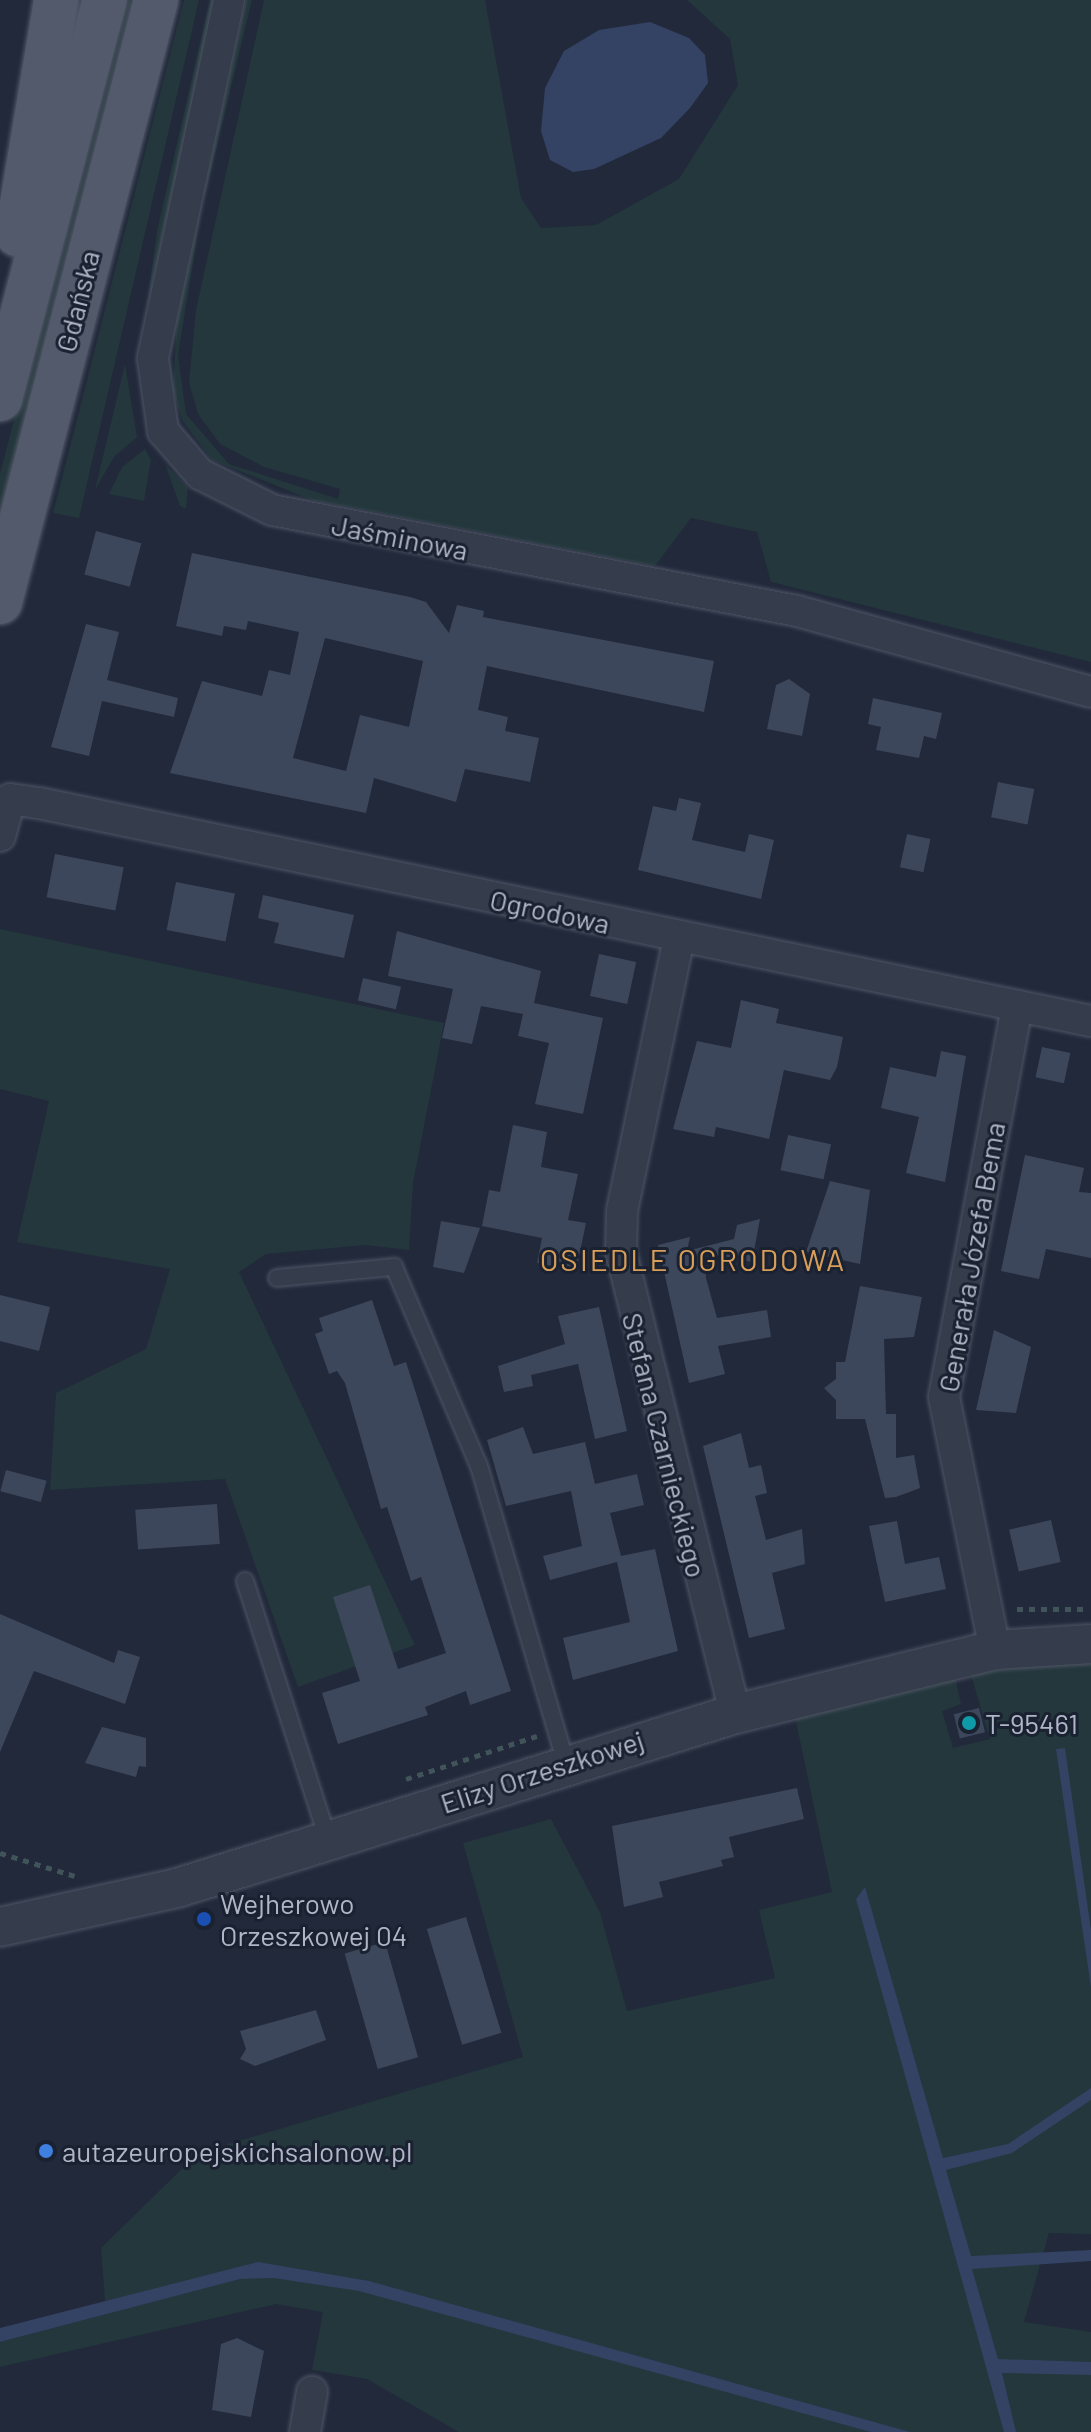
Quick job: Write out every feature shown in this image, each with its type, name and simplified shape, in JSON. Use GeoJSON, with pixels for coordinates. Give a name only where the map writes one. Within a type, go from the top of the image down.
{"type":"FeatureCollection","features":[{"type":"Feature","properties":{"kind":"main road"},"geometry":{"type":"LineString","coordinates":[[0,345],[56,0]]}},
{"type":"Feature","properties":{"kind":"main road","name":"Gdańska"},"geometry":{"type":"LineString","coordinates":[[0,399],[105,0]]}},
{"type":"Feature","properties":{"kind":"main road","name":"Gdańska"},"geometry":{"type":"LineString","coordinates":[[0,602],[156,0]]}},
{"type":"Feature","properties":{"kind":"street","name":"Jaśminowa"},"geometry":{"type":"LineString","coordinates":[[229,0],[153,359],[163,431],[200,474],[272,510],[797,611],[1091,692]]}},
{"type":"Feature","properties":{"kind":"street","name":"Ogrodowa"},"geometry":{"type":"LineString","coordinates":[[0,836],[10,799],[1091,1021]]}},
{"type":"Feature","properties":{"kind":"street","name":"Stefana Czarnieckiego"},"geometry":{"type":"LineString","coordinates":[[679,938],[622,1211],[621,1252],[735,1714]]}},
{"type":"Feature","properties":{"kind":"street","name":"Generała Józefa Bema"},"geometry":{"type":"LineString","coordinates":[[995,1650],[944,1397],[1017,1006]]}},
{"type":"Feature","properties":{"kind":"street","name":"Elizy Orzeszkowej"},"geometry":{"type":"LineString","coordinates":[[0,1927],[101,1910],[735,1714],[995,1650],[1091,1644]]}},
{"type":"Feature","properties":{"kind":"street"},"geometry":{"type":"LineString","coordinates":[[305,2432],[312,2392]]}},
{"type":"Feature","properties":{"kind":"lane"},"geometry":{"type":"LineString","coordinates":[[277,1278],[394,1267],[479,1466],[566,1764]]}},
{"type":"Feature","properties":{"kind":"lane"},"geometry":{"type":"LineString","coordinates":[[245,1581],[328,1839]]}},
{"type":"Feature","properties":{"kind":"path"},"geometry":{"type":"LineString","coordinates":[[986,1610],[1091,1609]]}},
{"type":"Feature","properties":{"kind":"path"},"geometry":{"type":"LineString","coordinates":[[0,1853],[82,1879]]}},
{"type":"Feature","properties":{"kind":"green space"},"geometry":{"type":"Polygon","coordinates":[[[123,0],[142,0],[0,550],[0,474],[123,0]]]}},
{"type":"Feature","properties":{"kind":"green space"},"geometry":{"type":"Polygon","coordinates":[[[184,0],[199,0],[79,518],[53,513],[184,0]]]}},
{"type":"Feature","properties":{"kind":"green space"},"geometry":{"type":"Polygon","coordinates":[[[210,0],[215,0],[147,307],[157,230],[210,0]]]}},
{"type":"Feature","properties":{"kind":"green space"},"geometry":{"type":"Polygon","coordinates":[[[246,0],[252,0],[205,195],[204,193],[246,0]]]}},
{"type":"Feature","properties":{"kind":"green space"},"geometry":{"type":"Polygon","coordinates":[[[264,0],[485,0],[521,198],[541,228],[596,225],[679,179],[738,85],[730,39],[687,0],[1091,0],[1091,662],[771,582],[757,532],[691,518],[655,566],[312,500],[212,460],[182,420],[173,390],[177,318],[201,212],[178,356],[186,414],[229,464],[338,499],[340,489],[264,467],[220,444],[198,414],[189,382],[196,310],[264,0]]]}},
{"type":"Feature","properties":{"kind":"green space"},"geometry":{"type":"Polygon","coordinates":[[[125,364],[137,437],[114,457],[95,490],[125,364]]]}},
{"type":"Feature","properties":{"kind":"green space"},"geometry":{"type":"Polygon","coordinates":[[[145,449],[151,460],[144,501],[109,494],[122,467],[145,449]]]}},
{"type":"Feature","properties":{"kind":"green space"},"geometry":{"type":"Polygon","coordinates":[[[165,464],[188,488],[186,509],[180,506],[165,464]]]}},
{"type":"Feature","properties":{"kind":"green space"},"geometry":{"type":"Polygon","coordinates":[[[0,929],[444,1023],[413,1183],[409,1250],[365,1245],[266,1254],[239,1272],[415,1645],[298,1687],[225,1479],[50,1490],[56,1393],[146,1349],[170,1269],[17,1242],[49,1101],[0,1089],[0,929]]]}},
{"type":"Feature","properties":{"kind":"green space"},"geometry":{"type":"Polygon","coordinates":[[[1055,1660],[1091,1661],[1091,2234],[1049,2233],[1024,2322],[1091,2332],[1091,2432],[459,2432],[367,2379],[312,2370],[323,2312],[276,2304],[0,2367],[0,2342],[106,2314],[101,2248],[198,2153],[523,2057],[463,1843],[551,1819],[600,1912],[627,2011],[775,1978],[759,1910],[832,1892],[795,1717],[955,1677],[961,1704],[942,1711],[953,1748],[990,1739],[971,1675],[1055,1660]]]}},
{"type":"Feature","properties":{"kind":"water"},"geometry":{"type":"Polygon","coordinates":[[[650,22],[689,38],[705,55],[708,83],[690,108],[661,138],[594,169],[573,172],[550,160],[541,131],[545,88],[564,51],[599,30],[650,22]]]}},
{"type":"Feature","properties":{"kind":"water"},"geometry":{"type":"Polygon","coordinates":[[[1065,1748],[1091,1930],[1091,1988],[1056,1749],[1065,1748]]]}},
{"type":"Feature","properties":{"kind":"water"},"geometry":{"type":"Polygon","coordinates":[[[865,1887],[943,2158],[1008,2144],[1091,2088],[1091,2100],[1012,2153],[946,2170],[971,2256],[1091,2250],[1091,2261],[972,2269],[998,2359],[1091,2362],[1091,2375],[1002,2373],[1016,2432],[1004,2432],[856,1899],[865,1887]]]}},
{"type":"Feature","properties":{"kind":"water"},"geometry":{"type":"Polygon","coordinates":[[[258,2262],[369,2281],[910,2432],[871,2432],[359,2291],[274,2278],[240,2279],[0,2342],[0,2328],[258,2262]]]}},
{"type":"Feature","properties":{"kind":"building"},"geometry":{"type":"Polygon","coordinates":[[[96,531],[141,543],[130,587],[84,574],[96,531]]]}},
{"type":"Feature","properties":{"kind":"building"},"geometry":{"type":"Polygon","coordinates":[[[192,553],[410,597],[426,602],[449,633],[457,605],[484,611],[483,617],[714,661],[704,712],[487,666],[478,710],[508,717],[505,731],[539,738],[530,782],[465,769],[456,802],[374,778],[366,813],[170,773],[202,681],[262,696],[269,670],[290,675],[299,632],[248,621],[246,630],[224,626],[222,636],[176,626],[192,553]],[[325,638],[293,758],[346,771],[360,715],[409,727],[423,661],[325,638]]]}},
{"type":"Feature","properties":{"kind":"building"},"geometry":{"type":"Polygon","coordinates":[[[86,624],[119,632],[107,680],[178,698],[174,717],[102,701],[89,756],[51,747],[86,624]]]}},
{"type":"Feature","properties":{"kind":"building"},"geometry":{"type":"Polygon","coordinates":[[[789,679],[810,694],[802,736],[767,729],[776,685],[789,679]]]}},
{"type":"Feature","properties":{"kind":"building"},"geometry":{"type":"Polygon","coordinates":[[[873,698],[942,713],[936,739],[924,736],[919,758],[876,750],[881,727],[868,724],[873,698]]]}},
{"type":"Feature","properties":{"kind":"building"},"geometry":{"type":"Polygon","coordinates":[[[998,782],[1034,789],[1027,824],[991,817],[998,782]]]}},
{"type":"Feature","properties":{"kind":"building"},"geometry":{"type":"Polygon","coordinates":[[[679,798],[701,803],[692,840],[745,852],[749,834],[774,840],[761,899],[638,870],[653,806],[676,811],[679,798]]]}},
{"type":"Feature","properties":{"kind":"building"},"geometry":{"type":"Polygon","coordinates":[[[907,834],[930,839],[923,872],[900,867],[907,834]]]}},
{"type":"Feature","properties":{"kind":"building"},"geometry":{"type":"Polygon","coordinates":[[[55,854],[124,867],[115,911],[47,897],[55,854]]]}},
{"type":"Feature","properties":{"kind":"building"},"geometry":{"type":"Polygon","coordinates":[[[176,882],[235,893],[226,942],[167,930],[176,882]]]}},
{"type":"Feature","properties":{"kind":"building"},"geometry":{"type":"Polygon","coordinates":[[[263,895],[354,915],[344,958],[274,943],[279,923],[258,918],[263,895]]]}},
{"type":"Feature","properties":{"kind":"building"},"geometry":{"type":"Polygon","coordinates":[[[397,931],[541,971],[534,1003],[603,1018],[583,1114],[535,1104],[549,1043],[518,1036],[523,1014],[481,1006],[472,1044],[442,1038],[453,989],[388,976],[397,931]]]}},
{"type":"Feature","properties":{"kind":"building"},"geometry":{"type":"Polygon","coordinates":[[[599,954],[636,962],[627,1004],[590,996],[599,954]]]}},
{"type":"Feature","properties":{"kind":"building"},"geometry":{"type":"Polygon","coordinates":[[[363,978],[401,987],[396,1009],[358,1000],[363,978]]]}},
{"type":"Feature","properties":{"kind":"building"},"geometry":{"type":"Polygon","coordinates":[[[741,1000],[779,1009],[776,1023],[843,1037],[837,1067],[830,1080],[784,1070],[769,1139],[716,1127],[714,1137],[673,1129],[697,1041],[731,1048],[741,1000]]]}},
{"type":"Feature","properties":{"kind":"building"},"geometry":{"type":"Polygon","coordinates":[[[1042,1047],[1070,1053],[1064,1083],[1036,1077],[1042,1047]]]}},
{"type":"Feature","properties":{"kind":"building"},"geometry":{"type":"Polygon","coordinates":[[[941,1051],[966,1056],[945,1182],[906,1173],[919,1117],[881,1108],[890,1067],[936,1077],[941,1051]]]}},
{"type":"Feature","properties":{"kind":"building"},"geometry":{"type":"Polygon","coordinates":[[[513,1125],[547,1132],[541,1167],[578,1174],[568,1220],[586,1223],[576,1271],[537,1263],[542,1238],[482,1226],[489,1190],[500,1192],[513,1125]]]}},
{"type":"Feature","properties":{"kind":"building"},"geometry":{"type":"Polygon","coordinates":[[[788,1135],[831,1144],[824,1179],[781,1170],[788,1135]]]}},
{"type":"Feature","properties":{"kind":"building"},"geometry":{"type":"Polygon","coordinates":[[[1025,1155],[1084,1168],[1079,1192],[1091,1193],[1091,1258],[1046,1249],[1039,1279],[1001,1271],[1025,1155]]]}},
{"type":"Feature","properties":{"kind":"building"},"geometry":{"type":"Polygon","coordinates":[[[830,1181],[870,1190],[860,1264],[806,1252],[830,1181]]]}},
{"type":"Feature","properties":{"kind":"building"},"geometry":{"type":"Polygon","coordinates":[[[760,1219],[752,1262],[705,1253],[706,1278],[717,1318],[767,1310],[771,1337],[718,1346],[725,1374],[689,1383],[658,1245],[690,1237],[687,1251],[734,1239],[737,1225],[760,1219]]]}},
{"type":"Feature","properties":{"kind":"building"},"geometry":{"type":"Polygon","coordinates":[[[441,1221],[480,1228],[464,1273],[433,1267],[441,1221]]]}},
{"type":"Feature","properties":{"kind":"building"},"geometry":{"type":"Polygon","coordinates":[[[860,1286],[922,1297],[914,1337],[884,1339],[886,1414],[896,1414],[896,1458],[914,1455],[920,1488],[896,1497],[885,1498],[865,1419],[836,1419],[836,1400],[824,1388],[836,1379],[836,1362],[845,1362],[860,1286]]]}},
{"type":"Feature","properties":{"kind":"building"},"geometry":{"type":"Polygon","coordinates":[[[0,1295],[50,1307],[39,1351],[0,1341],[0,1295]]]}},
{"type":"Feature","properties":{"kind":"building"},"geometry":{"type":"Polygon","coordinates":[[[372,1300],[394,1366],[406,1362],[511,1691],[470,1705],[466,1691],[425,1707],[428,1715],[338,1744],[322,1693],[360,1681],[333,1597],[370,1585],[398,1669],[446,1653],[421,1577],[411,1581],[387,1507],[381,1509],[345,1383],[337,1371],[329,1374],[315,1334],[323,1331],[319,1318],[372,1300]]]}},
{"type":"Feature","properties":{"kind":"building"},"geometry":{"type":"Polygon","coordinates":[[[599,1307],[627,1431],[595,1439],[578,1364],[531,1375],[533,1386],[504,1392],[498,1366],[565,1344],[558,1316],[599,1307]]]}},
{"type":"Feature","properties":{"kind":"building"},"geometry":{"type":"Polygon","coordinates":[[[994,1330],[1031,1347],[1016,1413],[976,1410],[994,1330]]]}},
{"type":"Feature","properties":{"kind":"building"},"geometry":{"type":"Polygon","coordinates":[[[523,1427],[533,1454],[585,1442],[595,1484],[637,1474],[644,1505],[610,1513],[621,1556],[655,1549],[678,1651],[573,1680],[563,1638],[630,1622],[617,1562],[550,1580],[543,1556],[582,1546],[571,1491],[506,1506],[487,1440],[523,1427]]]}},
{"type":"Feature","properties":{"kind":"building"},"geometry":{"type":"Polygon","coordinates":[[[741,1433],[749,1468],[761,1465],[767,1493],[755,1496],[766,1540],[802,1529],[805,1564],[772,1573],[785,1629],[749,1638],[703,1446],[741,1433]]]}},
{"type":"Feature","properties":{"kind":"building"},"geometry":{"type":"Polygon","coordinates":[[[6,1470],[47,1481],[41,1502],[0,1491],[6,1470]]]}},
{"type":"Feature","properties":{"kind":"building"},"geometry":{"type":"Polygon","coordinates":[[[217,1504],[220,1544],[138,1550],[135,1510],[217,1504]]]}},
{"type":"Feature","properties":{"kind":"building"},"geometry":{"type":"Polygon","coordinates":[[[1051,1520],[1061,1562],[1019,1572],[1009,1530],[1051,1520]]]}},
{"type":"Feature","properties":{"kind":"building"},"geometry":{"type":"Polygon","coordinates":[[[897,1521],[905,1564],[939,1557],[946,1589],[885,1602],[869,1526],[897,1521]]]}},
{"type":"Feature","properties":{"kind":"building"},"geometry":{"type":"Polygon","coordinates":[[[0,1614],[114,1663],[118,1650],[140,1657],[125,1704],[34,1671],[0,1752],[0,1614]]]}},
{"type":"Feature","properties":{"kind":"building","name":"T-95461"},"geometry":{"type":"Polygon","coordinates":[[[979,1708],[985,1732],[960,1739],[954,1714],[979,1708]]]}},
{"type":"Feature","properties":{"kind":"building"},"geometry":{"type":"Polygon","coordinates":[[[102,1727],[146,1738],[146,1767],[139,1766],[136,1777],[85,1763],[102,1727]]]}},
{"type":"Feature","properties":{"kind":"building"},"geometry":{"type":"Polygon","coordinates":[[[797,1788],[804,1819],[729,1837],[734,1857],[721,1860],[723,1866],[659,1882],[663,1897],[624,1907],[612,1826],[797,1788]]]}},
{"type":"Feature","properties":{"kind":"building"},"geometry":{"type":"Polygon","coordinates":[[[466,1917],[501,2033],[462,2045],[427,1929],[466,1917]]]}},
{"type":"Feature","properties":{"kind":"building"},"geometry":{"type":"Polygon","coordinates":[[[385,1942],[418,2057],[378,2069],[345,1954],[385,1942]]]}},
{"type":"Feature","properties":{"kind":"building"},"geometry":{"type":"Polygon","coordinates":[[[316,2010],[326,2040],[255,2066],[240,2059],[246,2049],[240,2031],[316,2010]]]}},
{"type":"Feature","properties":{"kind":"building"},"geometry":{"type":"Polygon","coordinates":[[[237,2338],[264,2351],[251,2417],[212,2410],[221,2344],[237,2338]]]}},
{"type":"Feature","properties":{"kind":"place","name":"T-95461"},"geometry":{"type":"Point","coordinates":[969,1723]}},
{"type":"Feature","properties":{"kind":"place","name":"Wejherowo Orzeszkowej 04"},"geometry":{"type":"Point","coordinates":[204,1919]}},
{"type":"Feature","properties":{"kind":"place","name":"autazeuropejskichsalonow.pl"},"geometry":{"type":"Point","coordinates":[46,2151]}},
{"type":"Feature","properties":{"kind":"district","name":"OSIEDLE OGRODOWA"},"geometry":{"type":"Point","coordinates":[693,1259]}}]}
